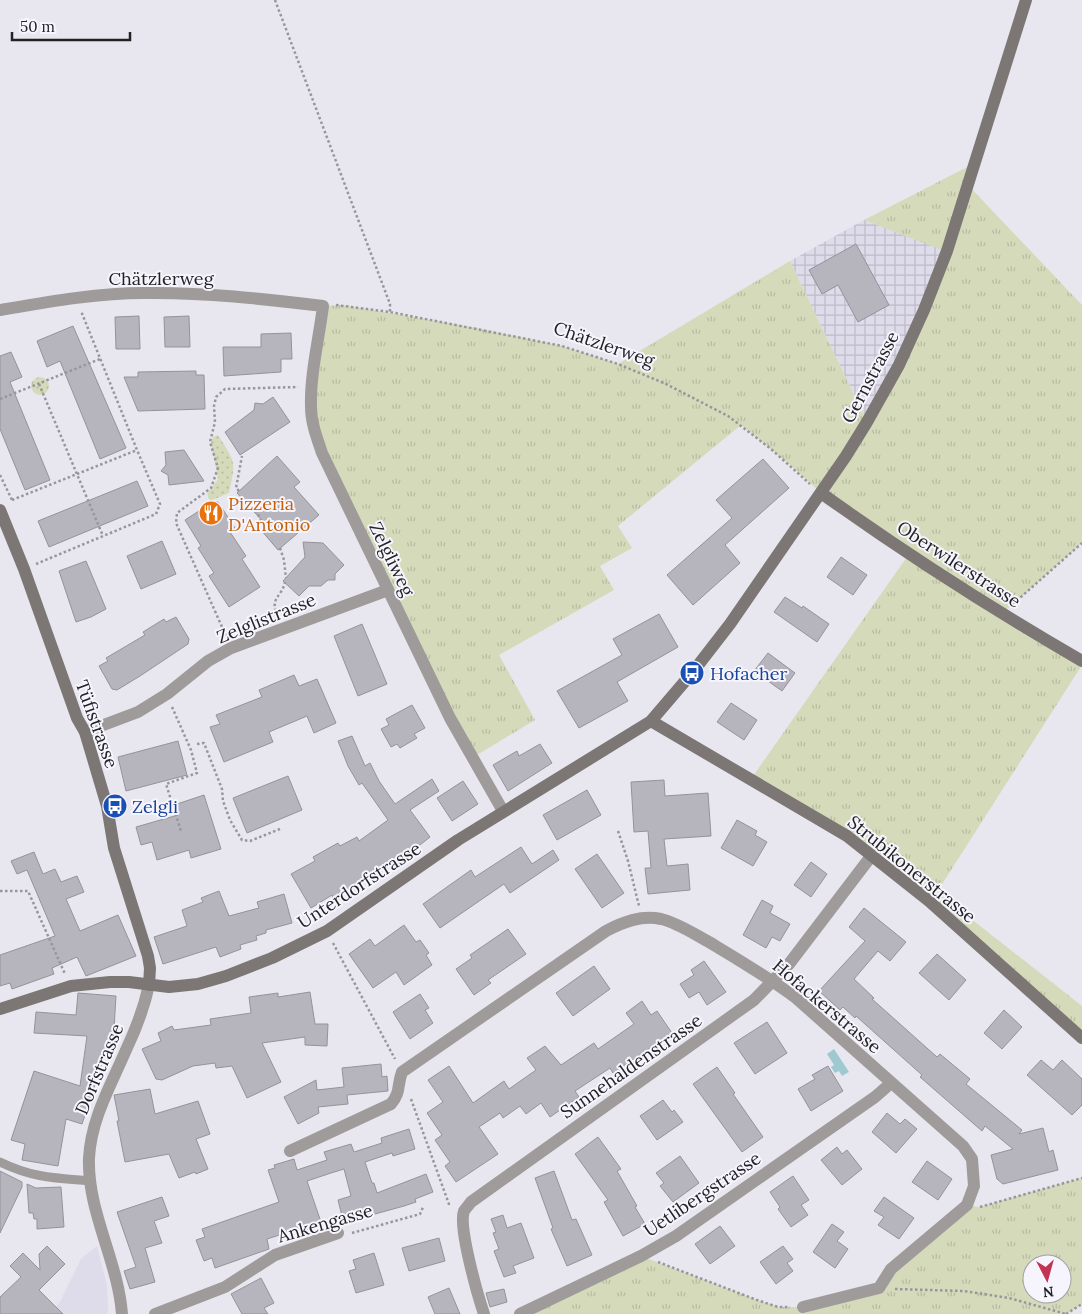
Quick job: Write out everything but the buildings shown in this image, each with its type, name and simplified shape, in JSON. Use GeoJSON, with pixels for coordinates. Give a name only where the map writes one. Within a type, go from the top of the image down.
{"type":"FeatureCollection","features":[{"type":"Feature","properties":{"kind":"street","name":"Gernstrasse"},"geometry":{"type":"LineString","coordinates":[[651,721],[719,640],[821,493],[867,422],[899,365],[924,310],[947,251],[1026,0]]}},
{"type":"Feature","properties":{"kind":"street","name":"Chätzlerweg"},"geometry":{"type":"LineString","coordinates":[[0,310],[76,298],[143,293],[230,295],[323,306]]}},
{"type":"Feature","properties":{"kind":"street","name":"Zelgliweg"},"geometry":{"type":"LineString","coordinates":[[323,306],[311,408],[314,430],[322,453],[450,718],[503,811]]}},
{"type":"Feature","properties":{"kind":"street","name":"Oberwilerstrasse"},"geometry":{"type":"LineString","coordinates":[[821,493],[883,537],[1002,613],[1082,661]]}},
{"type":"Feature","properties":{"kind":"street","name":"Tüfistrasse"},"geometry":{"type":"LineString","coordinates":[[0,510],[24,569],[70,700],[85,732],[107,806],[114,848],[148,956],[150,968],[149,985]]}},
{"type":"Feature","properties":{"kind":"street","name":"Zelglistrasse"},"geometry":{"type":"LineString","coordinates":[[85,732],[138,712],[167,694],[208,661],[231,648],[388,590]]}},
{"type":"Feature","properties":{"kind":"street","name":"Unterdorfstrasse"},"geometry":{"type":"LineString","coordinates":[[0,1009],[71,986],[129,982],[180,987],[226,976],[272,958],[326,932],[458,840],[651,721]]}},
{"type":"Feature","properties":{"kind":"street","name":"Strubikonerstrasse"},"geometry":{"type":"LineString","coordinates":[[651,721],[812,815],[872,855],[929,901],[1082,1038]]}},
{"type":"Feature","properties":{"kind":"street","name":"Sunnehaldenstrasse"},"geometry":{"type":"LineString","coordinates":[[484,1314],[463,1224],[464,1212],[471,1202],[754,1000],[789,964],[872,855]]}},
{"type":"Feature","properties":{"kind":"street","name":"Hofackerstrasse"},"geometry":{"type":"LineString","coordinates":[[290,1150],[391,1104],[398,1096],[399,1079],[402,1072],[592,940],[622,922],[650,918],[660,919],[679,926],[774,981],[796,998],[963,1146],[972,1159],[974,1186],[967,1205]]}},
{"type":"Feature","properties":{"kind":"street","name":"Dorfstrasse"},"geometry":{"type":"LineString","coordinates":[[122,1314],[116,1277],[94,1200],[90,1151],[97,1115],[130,1042],[149,985]]}},
{"type":"Feature","properties":{"kind":"street","name":"Uetlibergstrasse"},"geometry":{"type":"LineString","coordinates":[[520,1314],[641,1256],[676,1236],[876,1096],[890,1083]]}},
{"type":"Feature","properties":{"kind":"street"},"geometry":{"type":"LineString","coordinates":[[803,1307],[879,1288],[891,1269],[967,1205]]}},
{"type":"Feature","properties":{"kind":"street","name":"Ankengasse"},"geometry":{"type":"LineString","coordinates":[[155,1314],[225,1287],[275,1256],[338,1233]]}},
{"type":"Feature","properties":{"kind":"lane"},"geometry":{"type":"LineString","coordinates":[[0,1162],[36,1176],[91,1181]]}},
{"type":"Feature","properties":{"kind":"path"},"geometry":{"type":"LineString","coordinates":[[275,0],[390,304],[390,312]]}},
{"type":"Feature","properties":{"kind":"path"},"geometry":{"type":"LineString","coordinates":[[24,569],[156,514],[160,504],[76,298]]}},
{"type":"Feature","properties":{"kind":"path","name":"Chätzlerweg"},"geometry":{"type":"LineString","coordinates":[[343,305],[390,312],[562,346],[618,364],[666,384],[728,416],[789,464],[821,493]]}},
{"type":"Feature","properties":{"kind":"path"},"geometry":{"type":"LineString","coordinates":[[0,399],[100,360]]}},
{"type":"Feature","properties":{"kind":"path"},"geometry":{"type":"LineString","coordinates":[[39,384],[102,536]]}},
{"type":"Feature","properties":{"kind":"path"},"geometry":{"type":"LineString","coordinates":[[231,648],[176,523],[177,513],[210,488],[218,468],[210,442],[216,397],[225,389],[312,387]]}},
{"type":"Feature","properties":{"kind":"path"},"geometry":{"type":"LineString","coordinates":[[12,500],[137,450]]}},
{"type":"Feature","properties":{"kind":"path"},"geometry":{"type":"LineString","coordinates":[[239,492],[236,488],[242,456]]}},
{"type":"Feature","properties":{"kind":"path"},"geometry":{"type":"LineString","coordinates":[[256,510],[264,528]]}},
{"type":"Feature","properties":{"kind":"path"},"geometry":{"type":"LineString","coordinates":[[1002,613],[1082,543]]}},
{"type":"Feature","properties":{"kind":"path"},"geometry":{"type":"LineString","coordinates":[[280,548],[284,560],[286,578]]}},
{"type":"Feature","properties":{"kind":"path"},"geometry":{"type":"LineString","coordinates":[[282,629],[274,607],[275,601],[285,582]]}},
{"type":"Feature","properties":{"kind":"path"},"geometry":{"type":"LineString","coordinates":[[167,694],[191,750],[197,773],[166,784],[181,831]]}},
{"type":"Feature","properties":{"kind":"path"},"geometry":{"type":"LineString","coordinates":[[197,744],[204,743],[222,789],[223,801],[230,820],[242,840],[250,841],[280,829]]}},
{"type":"Feature","properties":{"kind":"path"},"geometry":{"type":"LineString","coordinates":[[618,831],[628,860],[640,910]]}},
{"type":"Feature","properties":{"kind":"path"},"geometry":{"type":"LineString","coordinates":[[0,891],[28,891],[71,986]]}},
{"type":"Feature","properties":{"kind":"path"},"geometry":{"type":"LineString","coordinates":[[337,948],[399,1065]]}},
{"type":"Feature","properties":{"kind":"path"},"geometry":{"type":"LineString","coordinates":[[399,1086],[408,1090],[450,1209]]}},
{"type":"Feature","properties":{"kind":"path"},"geometry":{"type":"LineString","coordinates":[[967,1205],[979,1207],[1082,1178]]}},
{"type":"Feature","properties":{"kind":"path","name":"Ankengasse"},"geometry":{"type":"LineString","coordinates":[[338,1233],[344,1235],[420,1214],[423,1207]]}},
{"type":"Feature","properties":{"kind":"path"},"geometry":{"type":"LineString","coordinates":[[641,1256],[778,1307],[803,1307]]}},
{"type":"Feature","properties":{"kind":"path"},"geometry":{"type":"LineString","coordinates":[[879,1288],[964,1291],[1009,1298],[1066,1314],[1082,1304]]}},
{"type":"Feature","properties":{"kind":"shaded area"},"geometry":{"type":"Polygon","coordinates":[[[864,220],[947,251],[867,422],[790,261],[864,220]]]}},
{"type":"Feature","properties":{"kind":"shaded area"},"geometry":{"type":"Polygon","coordinates":[[[97,1246],[107,1286],[107,1314],[49,1314],[60,1302],[81,1259],[97,1246]]]}},
{"type":"Feature","properties":{"kind":"green space"},"geometry":{"type":"Polygon","coordinates":[[[975,163],[968,185],[1082,305],[1082,543],[1003,613],[1082,665],[937,892],[1082,1006],[1082,1038],[895,873],[751,779],[909,554],[821,493],[741,425],[618,526],[632,548],[600,566],[614,590],[499,655],[535,720],[472,758],[314,430],[323,306],[343,305],[472,327],[562,346],[618,364],[790,261],[867,422],[947,252],[864,220],[975,163]]]}},
{"type":"Feature","properties":{"kind":"green space"},"geometry":{"type":"Polygon","coordinates":[[[36,377],[44,377],[49,382],[47,393],[36,395],[31,390],[31,382],[36,377]]]}},
{"type":"Feature","properties":{"kind":"green space"},"geometry":{"type":"Polygon","coordinates":[[[218,435],[233,462],[233,474],[229,493],[210,501],[207,494],[218,479],[211,442],[213,437],[218,435]]]}},
{"type":"Feature","properties":{"kind":"green space"},"geometry":{"type":"Polygon","coordinates":[[[1082,1178],[1082,1304],[1066,1314],[520,1314],[641,1256],[779,1307],[803,1307],[879,1288],[967,1205],[979,1207],[1082,1178]]]}},
{"type":"Feature","properties":{"kind":"water"},"geometry":{"type":"Polygon","coordinates":[[[834,1049],[849,1072],[842,1076],[839,1071],[835,1073],[831,1067],[834,1065],[827,1054],[834,1049]]]}},
{"type":"Feature","properties":{"kind":"place","name":"Pizzeria D'Antonio"},"geometry":{"type":"Point","coordinates":[211,513]}},
{"type":"Feature","properties":{"kind":"place","name":"Hofacher"},"geometry":{"type":"Point","coordinates":[692,673]}},
{"type":"Feature","properties":{"kind":"place","name":"Zelgli"},"geometry":{"type":"Point","coordinates":[115,806]}}]}
